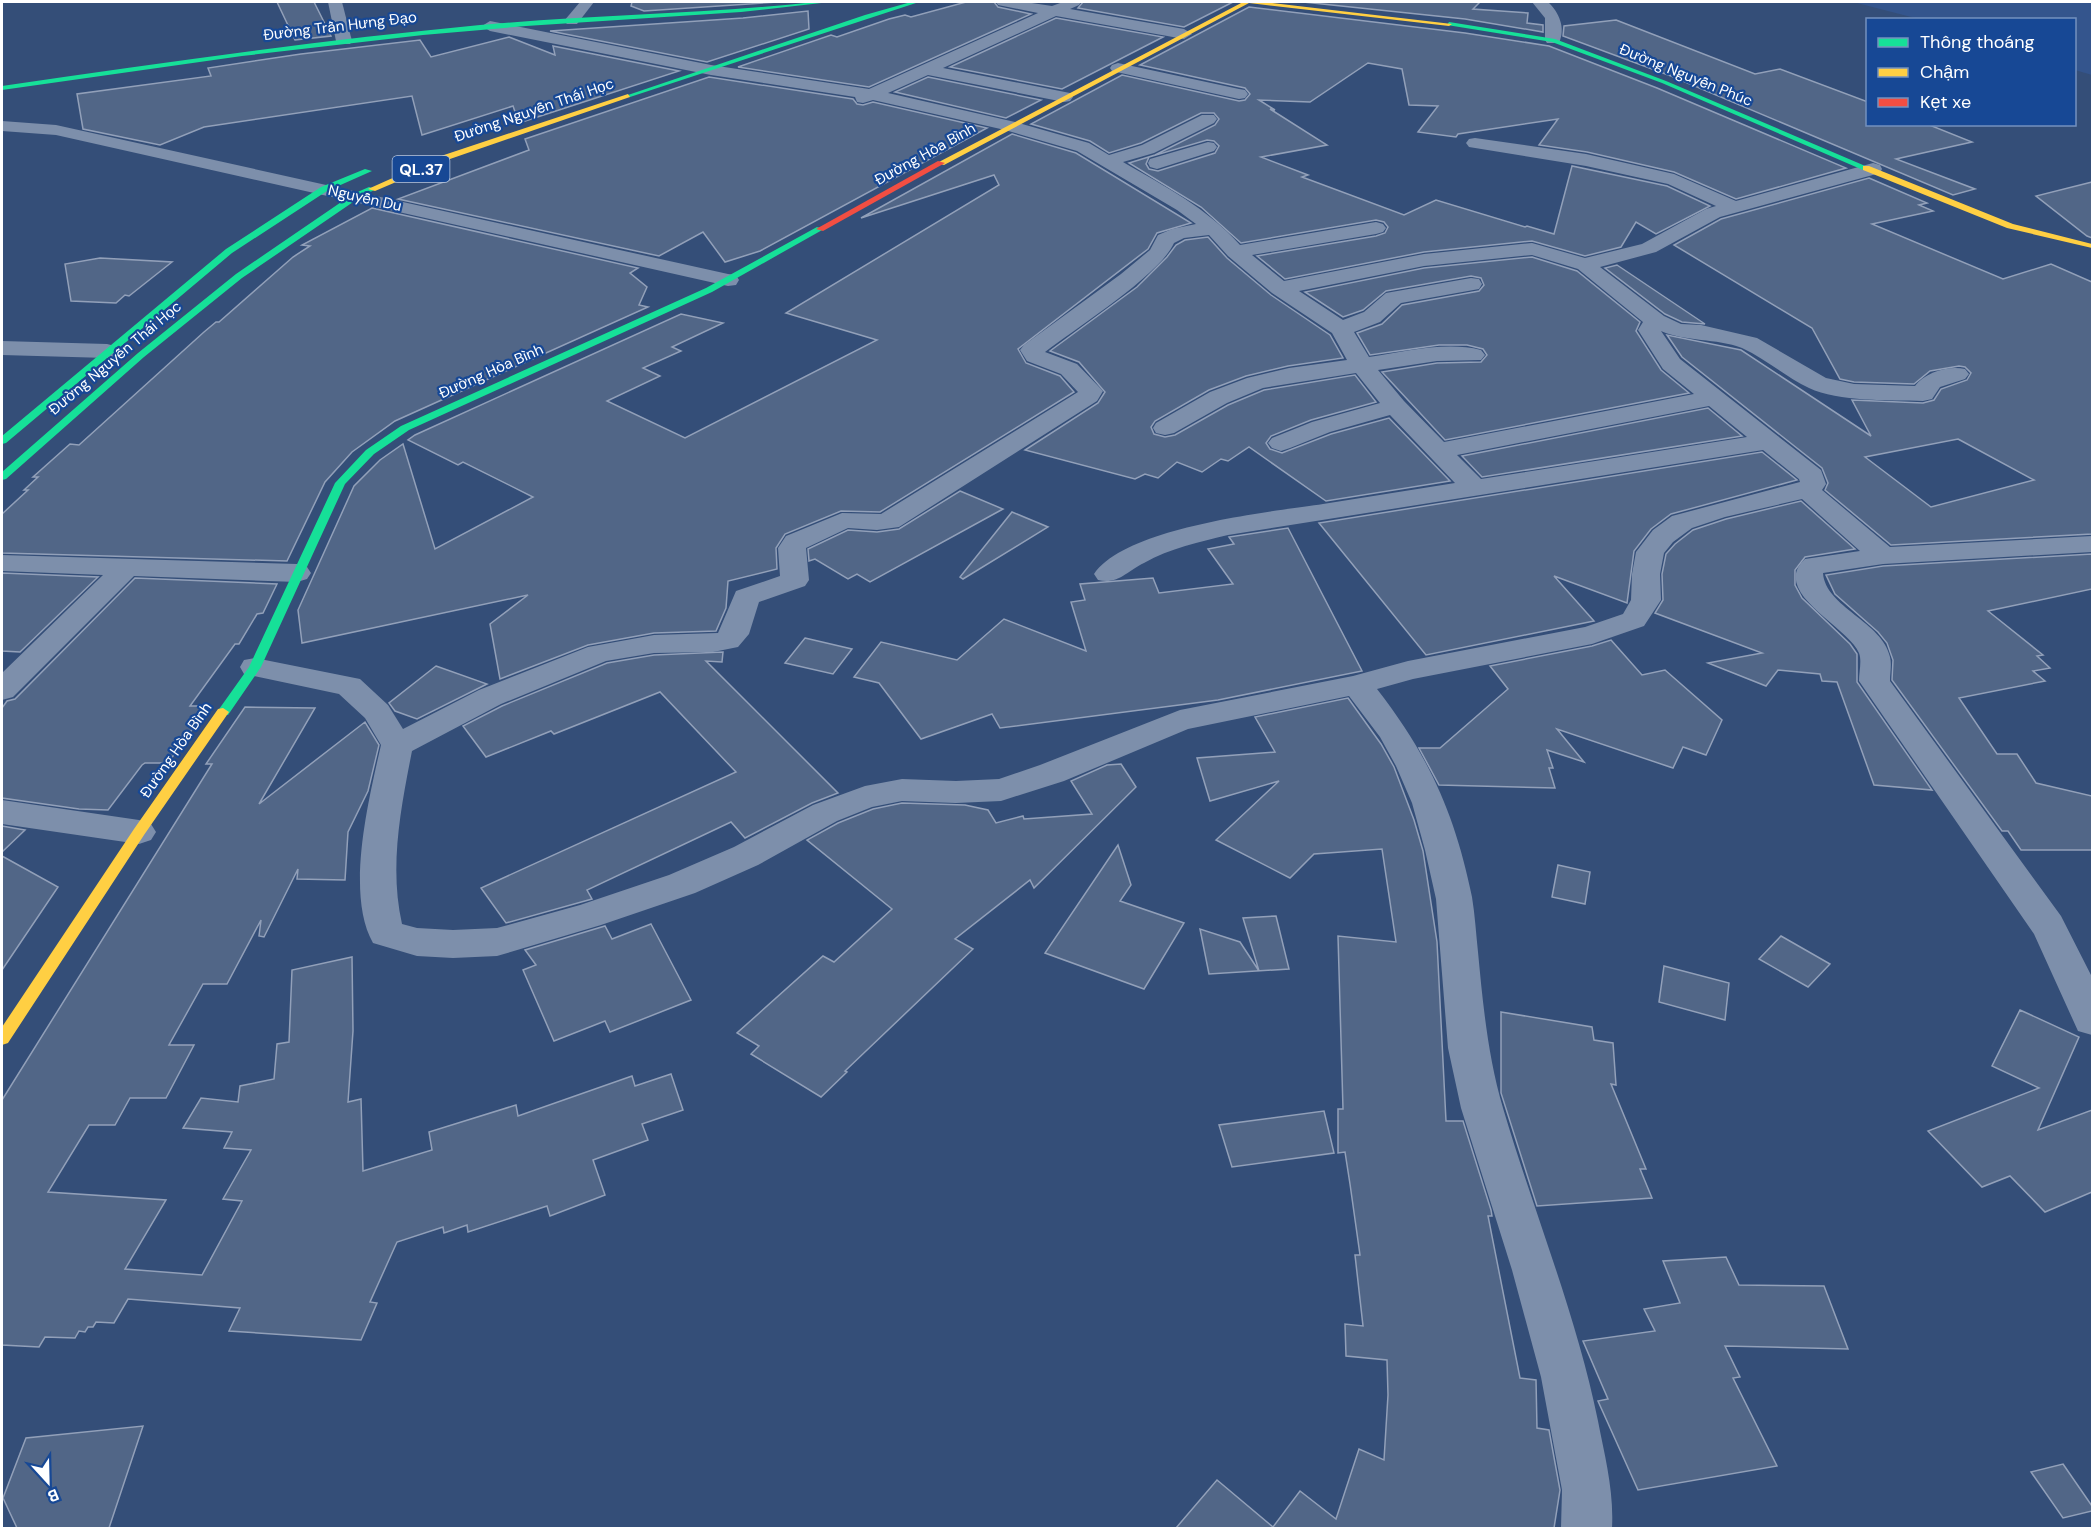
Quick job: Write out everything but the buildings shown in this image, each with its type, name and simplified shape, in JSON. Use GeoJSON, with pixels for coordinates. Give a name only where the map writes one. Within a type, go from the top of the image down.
{"type":"FeatureCollection","features":[{"type":"Feature","properties":{"kind":"main road","name":"Đường Trần Hưng Đạo"},"geometry":{"type":"LineString","coordinates":[[2,88],[344,41],[490,26],[774,9],[827,2]]}},
{"type":"Feature","properties":{"kind":"main road","name":"QL.37"},"geometry":{"type":"LineString","coordinates":[[878,2],[898,4],[917,2]]}},
{"type":"Feature","properties":{"kind":"main road","name":"Đường Nguyễn Thái Học"},"geometry":{"type":"LineString","coordinates":[[2,477],[141,355],[239,276],[356,196],[447,157],[867,16],[917,2]]}},
{"type":"Feature","properties":{"kind":"main road","name":"Đường Hòa Bình"},"geometry":{"type":"LineString","coordinates":[[2,1040],[139,832],[255,668],[340,483],[355,464],[377,445],[405,428],[728,280],[1118,68],[1249,2]]}},
{"type":"Feature","properties":{"kind":"main road","name":"Đường Nguyễn Phúc"},"geometry":{"type":"LineString","coordinates":[[1249,2],[1465,26],[1553,40],[1664,82],[2010,225],[2092,246]]}},
{"type":"Feature","properties":{"kind":"main road","name":"Đường Nguyễn Thái Học"},"geometry":{"type":"LineString","coordinates":[[550,107],[684,64],[796,23],[851,6]]}},
{"type":"Feature","properties":{"kind":"main road"},"geometry":{"type":"LineString","coordinates":[[774,9],[796,23]]}},
{"type":"Feature","properties":{"kind":"main road","name":"Đường Nguyễn Thái Học"},"geometry":{"type":"LineString","coordinates":[[2,441],[229,250],[324,189],[376,167]]}},
{"type":"Feature","properties":{"kind":"street"},"geometry":{"type":"LineString","coordinates":[[334,2],[344,41]]}},
{"type":"Feature","properties":{"kind":"street"},"geometry":{"type":"LineString","coordinates":[[572,21],[587,2]]}},
{"type":"Feature","properties":{"kind":"street"},"geometry":{"type":"LineString","coordinates":[[1003,2],[1184,34]]}},
{"type":"Feature","properties":{"kind":"street"},"geometry":{"type":"LineString","coordinates":[[843,107],[1074,2]]}},
{"type":"Feature","properties":{"kind":"street"},"geometry":{"type":"LineString","coordinates":[[1539,2],[1554,18],[1553,40]]}},
{"type":"Feature","properties":{"kind":"street"},"geometry":{"type":"LineString","coordinates":[[490,26],[711,69],[870,94],[1010,126],[1083,147],[1184,206],[1214,228],[1235,252],[1280,288],[1341,329],[1362,366],[1395,406],[1476,489]]}},
{"type":"Feature","properties":{"kind":"street"},"geometry":{"type":"LineString","coordinates":[[1118,68],[1239,94]]}},
{"type":"Feature","properties":{"kind":"street"},"geometry":{"type":"LineString","coordinates":[[925,69],[1064,97]]}},
{"type":"Feature","properties":{"kind":"street"},"geometry":{"type":"LineString","coordinates":[[1117,167],[1148,148],[1208,119]]}},
{"type":"Feature","properties":{"kind":"street","name":"Nguyễn Du"},"geometry":{"type":"LineString","coordinates":[[2,126],[56,130],[728,280]]}},
{"type":"Feature","properties":{"kind":"street"},"geometry":{"type":"LineString","coordinates":[[1475,143],[1586,160],[1674,180],[1734,207]]}},
{"type":"Feature","properties":{"kind":"street"},"geometry":{"type":"LineString","coordinates":[[1117,167],[1208,147]]}},
{"type":"Feature","properties":{"kind":"street"},"geometry":{"type":"LineString","coordinates":[[1280,288],[1424,260],[1532,249],[1545,251],[1569,262],[1585,264],[1649,248],[1713,213],[1873,169]]}},
{"type":"Feature","properties":{"kind":"street"},"geometry":{"type":"LineString","coordinates":[[397,745],[490,697],[598,653],[654,644],[713,643],[727,640],[734,634],[746,597],[795,580],[792,548],[796,542],[850,519],[874,523],[889,521],[1088,396],[1091,391],[1069,369],[1035,356],[1032,351],[1129,279],[1159,253],[1165,238],[1179,233],[1214,228]]}},
{"type":"Feature","properties":{"kind":"street"},"geometry":{"type":"LineString","coordinates":[[1235,252],[1376,228]]}},
{"type":"Feature","properties":{"kind":"street"},"geometry":{"type":"LineString","coordinates":[[1585,264],[1656,321],[1677,330],[1701,332],[1749,343],[1819,384],[1854,391],[1923,394],[1924,387],[1932,381],[1957,374]]}},
{"type":"Feature","properties":{"kind":"street"},"geometry":{"type":"LineString","coordinates":[[1341,329],[1372,317],[1394,298],[1471,284]]}},
{"type":"Feature","properties":{"kind":"street"},"geometry":{"type":"LineString","coordinates":[[255,668],[349,686],[377,712],[397,745],[387,795],[378,883],[379,909],[387,933],[417,942],[453,944],[497,942],[588,916],[682,884],[746,856],[825,813],[865,797],[902,790],[956,792],[1001,790],[1052,773],[1180,720],[1357,685],[1408,670],[1592,635],[1634,620],[1646,600],[1646,574],[1650,552],[1663,536],[1682,522],[1807,490],[1813,484],[1812,476],[1671,364],[1649,330],[1656,321]]}},
{"type":"Feature","properties":{"kind":"street"},"geometry":{"type":"LineString","coordinates":[[2,348],[107,351]]}},
{"type":"Feature","properties":{"kind":"street"},"geometry":{"type":"LineString","coordinates":[[1165,428],[1236,390],[1313,370],[1362,366],[1453,352],[1473,355]]}},
{"type":"Feature","properties":{"kind":"street"},"geometry":{"type":"LineString","coordinates":[[1438,451],[1714,398]]}},
{"type":"Feature","properties":{"kind":"street"},"geometry":{"type":"LineString","coordinates":[[1281,443],[1321,427],[1395,406]]}},
{"type":"Feature","properties":{"kind":"street"},"geometry":{"type":"LineString","coordinates":[[1108,574],[1123,561],[1154,547],[1228,527],[1769,441]]}},
{"type":"Feature","properties":{"kind":"street"},"geometry":{"type":"LineString","coordinates":[[1807,490],[1883,556]]}},
{"type":"Feature","properties":{"kind":"street"},"geometry":{"type":"LineString","coordinates":[[2092,544],[1883,556],[1815,565],[1809,572],[1809,581],[1819,596],[1865,638],[1875,654],[1874,681],[2048,926],[2064,955],[2092,1020]]}},
{"type":"Feature","properties":{"kind":"street"},"geometry":{"type":"LineString","coordinates":[[2,563],[297,573]]}},
{"type":"Feature","properties":{"kind":"street"},"geometry":{"type":"LineString","coordinates":[[2,690],[126,567]]}},
{"type":"Feature","properties":{"kind":"street"},"geometry":{"type":"LineString","coordinates":[[1357,685],[1394,733],[1413,766],[1429,803],[1443,850],[1454,899],[1468,1048],[1482,1108],[1535,1270],[1565,1377],[1587,1490],[1587,1528]]}},
{"type":"Feature","properties":{"kind":"street"},"geometry":{"type":"LineString","coordinates":[[2,812],[139,832]]}},
{"type":"Feature","properties":{"kind":"water"},"geometry":{"type":"Polygon","coordinates":[[[1853,2],[2092,2],[2092,75],[2076,70],[2076,18],[1915,18],[1853,2]]]}},
{"type":"Feature","properties":{"kind":"traffic: fast"},"geometry":{"type":"LineString","coordinates":[[2,88],[362,39],[526,24],[784,7],[827,2]]}},
{"type":"Feature","properties":{"kind":"traffic: fast"},"geometry":{"type":"LineString","coordinates":[[628,96],[867,16],[916,2]]}},
{"type":"Feature","properties":{"kind":"traffic: fast"},"geometry":{"type":"LineString","coordinates":[[1449,24],[1553,40],[1664,82],[1866,168]]}},
{"type":"Feature","properties":{"kind":"traffic: fast"},"geometry":{"type":"LineString","coordinates":[[2,441],[229,251],[324,189],[368,171]]}},
{"type":"Feature","properties":{"kind":"traffic: fast"},"geometry":{"type":"LineString","coordinates":[[2,477],[141,355],[239,276],[356,196],[372,189]]}},
{"type":"Feature","properties":{"kind":"traffic: fast"},"geometry":{"type":"LineString","coordinates":[[223,712],[255,667],[340,483],[370,452],[405,428],[709,290],[820,229]]}},
{"type":"Feature","properties":{"kind":"traffic: slow"},"geometry":{"type":"LineString","coordinates":[[941,163],[1247,2]]}},
{"type":"Feature","properties":{"kind":"traffic: slow"},"geometry":{"type":"LineString","coordinates":[[1251,2],[1449,24]]}},
{"type":"Feature","properties":{"kind":"traffic: slow"},"geometry":{"type":"LineString","coordinates":[[372,189],[447,157],[628,96]]}},
{"type":"Feature","properties":{"kind":"traffic: slow"},"geometry":{"type":"LineString","coordinates":[[1866,168],[2010,226],[2092,246]]}},
{"type":"Feature","properties":{"kind":"traffic: slow"},"geometry":{"type":"LineString","coordinates":[[2,1039],[139,832],[223,712]]}},
{"type":"Feature","properties":{"kind":"traffic: jam"},"geometry":{"type":"LineString","coordinates":[[820,229],[941,163]]}}]}
